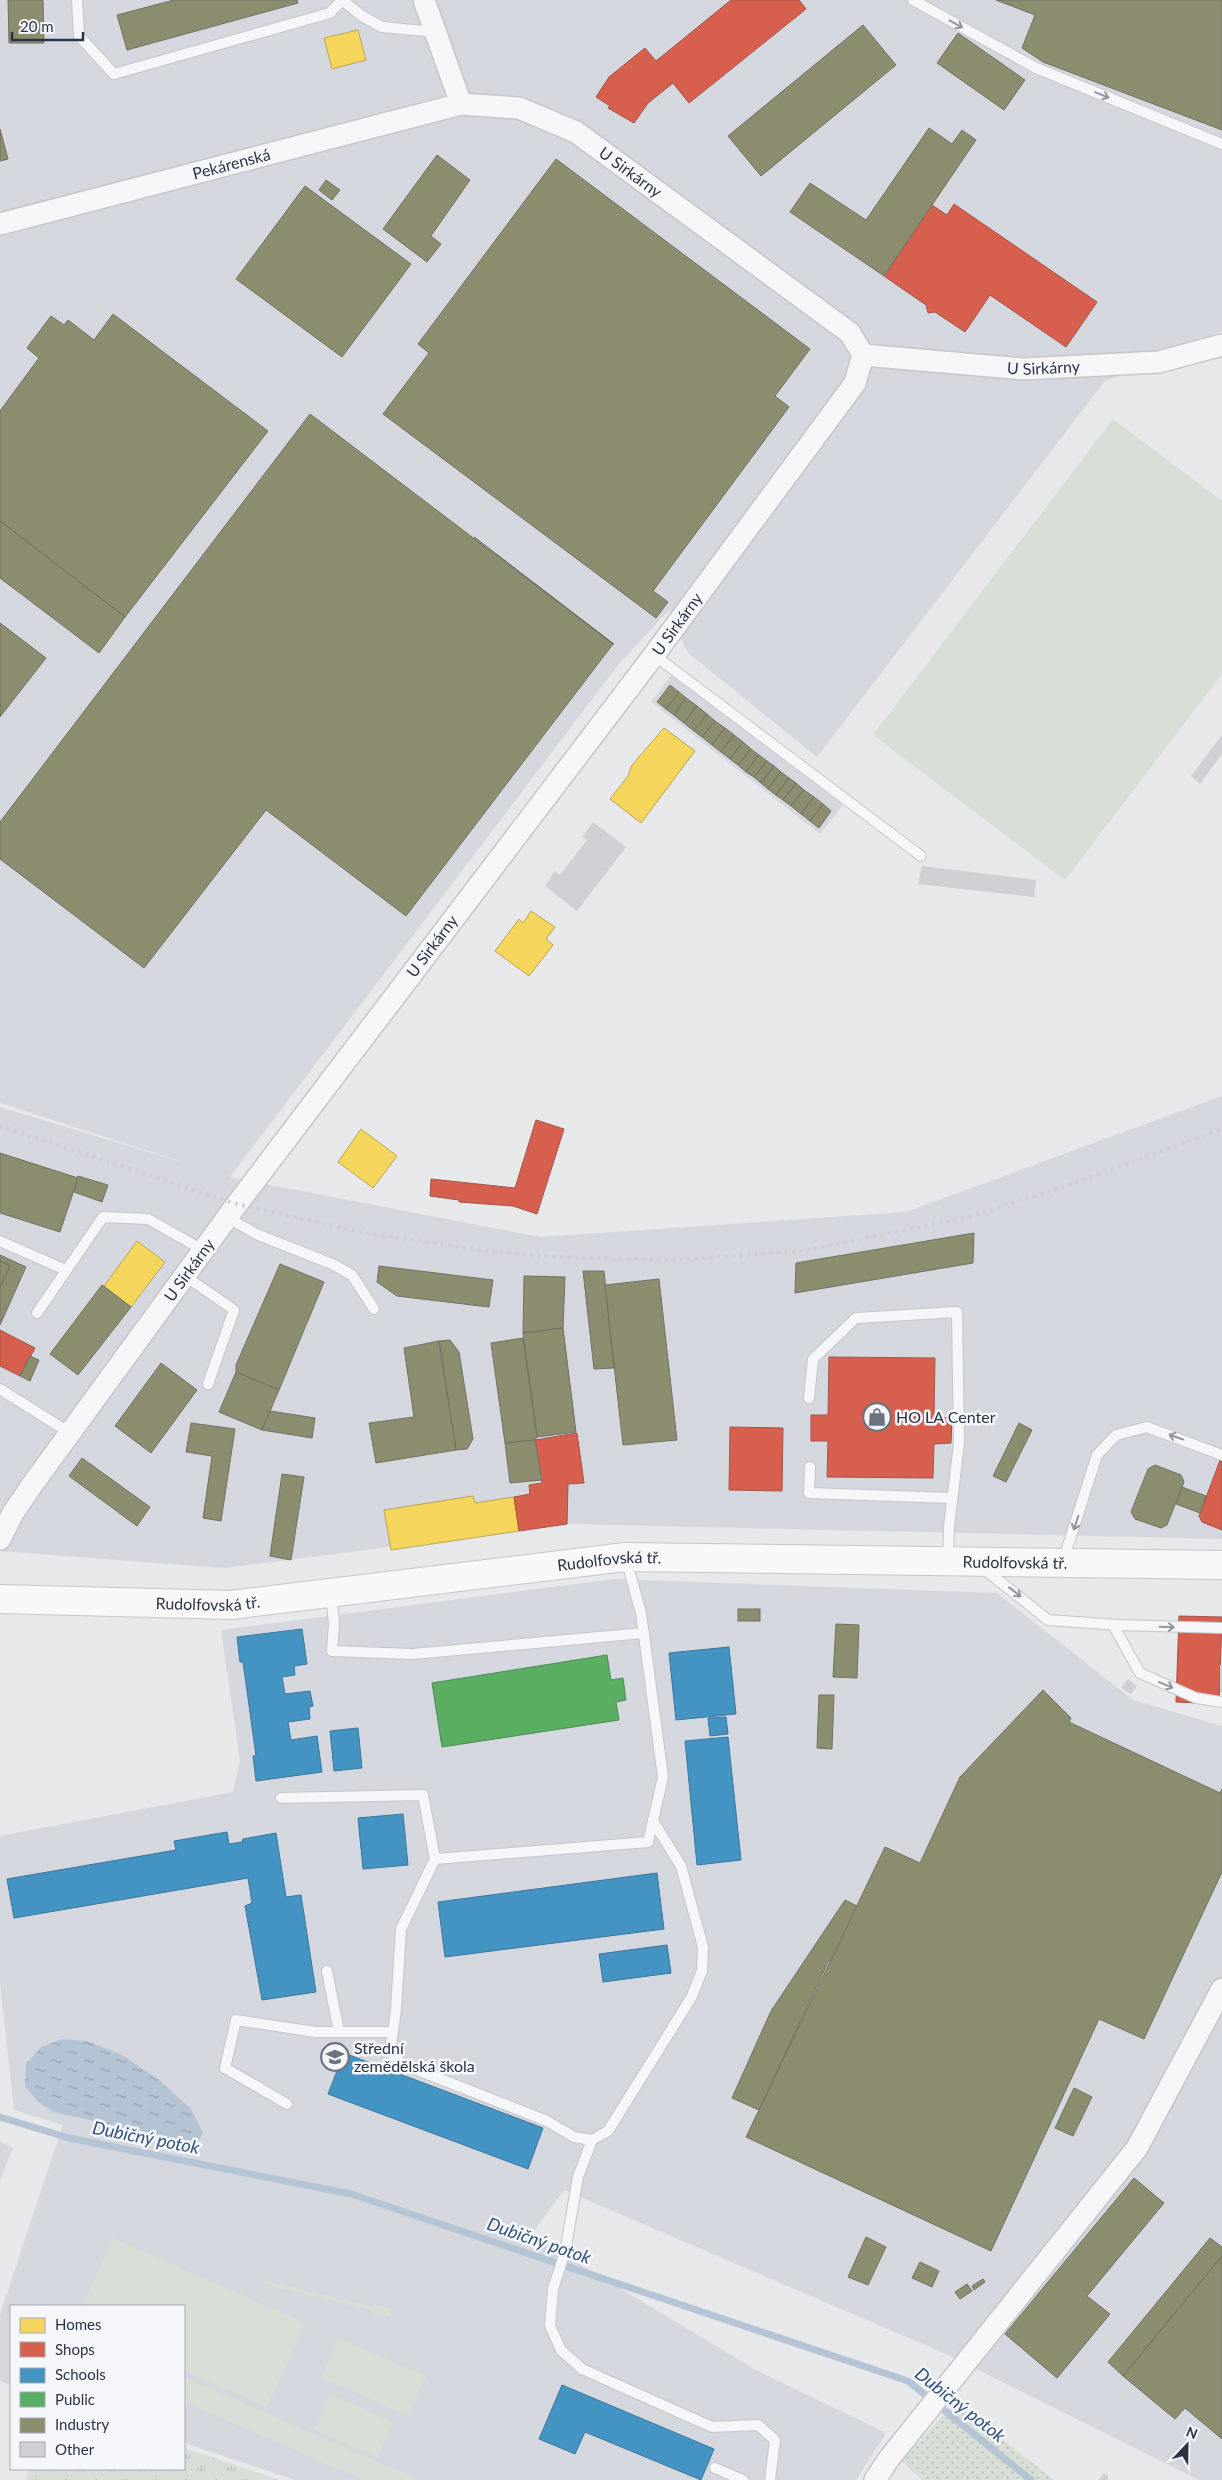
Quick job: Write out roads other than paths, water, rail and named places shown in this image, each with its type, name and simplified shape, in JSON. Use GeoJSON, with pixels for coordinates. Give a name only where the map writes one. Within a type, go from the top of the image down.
{"type":"FeatureCollection","features":[{"type":"Feature","properties":{"kind":"main road","name":"Rudolfovská tř."},"geometry":{"type":"LineString","coordinates":[[0,1599],[231,1605],[625,1556],[1222,1565]]}},
{"type":"Feature","properties":{"kind":"street"},"geometry":{"type":"LineString","coordinates":[[424,0],[462,104]]}},
{"type":"Feature","properties":{"kind":"street","name":"Pekárenská"},"geometry":{"type":"LineString","coordinates":[[0,224],[462,104]]}},
{"type":"Feature","properties":{"kind":"street","name":"U Sirkárny"},"geometry":{"type":"LineString","coordinates":[[0,1538],[13,1513],[227,1217],[654,655],[855,383],[863,355],[850,332],[576,132],[519,108],[462,104]]}},
{"type":"Feature","properties":{"kind":"street","name":"U Sirkárny"},"geometry":{"type":"LineString","coordinates":[[863,355],[1024,369],[1160,362],[1222,345]]}},
{"type":"Feature","properties":{"kind":"street"},"geometry":{"type":"LineString","coordinates":[[875,2480],[888,2460],[1137,2148],[1222,1989]]}},
{"type":"Feature","properties":{"kind":"lane"},"geometry":{"type":"LineString","coordinates":[[77,0],[79,36],[114,74],[330,13],[342,0],[382,27],[435,32]]}},
{"type":"Feature","properties":{"kind":"lane"},"geometry":{"type":"LineString","coordinates":[[913,0],[1036,68],[1222,144]]}},
{"type":"Feature","properties":{"kind":"lane"},"geometry":{"type":"LineString","coordinates":[[654,655],[921,856]]}},
{"type":"Feature","properties":{"kind":"lane"},"geometry":{"type":"LineString","coordinates":[[37,1313],[103,1217],[148,1220],[203,1250]]}},
{"type":"Feature","properties":{"kind":"lane"},"geometry":{"type":"LineString","coordinates":[[227,1217],[256,1234],[332,1264],[352,1275],[374,1309]]}},
{"type":"Feature","properties":{"kind":"lane"},"geometry":{"type":"LineString","coordinates":[[0,1240],[66,1270]]}},
{"type":"Feature","properties":{"kind":"lane"},"geometry":{"type":"LineString","coordinates":[[185,1276],[234,1310],[208,1384]]}},
{"type":"Feature","properties":{"kind":"lane"},"geometry":{"type":"LineString","coordinates":[[808,1398],[813,1359],[856,1318],[957,1312],[959,1443],[952,1498],[948,1562]]}},
{"type":"Feature","properties":{"kind":"lane"},"geometry":{"type":"LineString","coordinates":[[0,1389],[70,1433]]}},
{"type":"Feature","properties":{"kind":"lane"},"geometry":{"type":"LineString","coordinates":[[1063,1564],[1097,1455],[1116,1434],[1147,1427],[1222,1454]]}},
{"type":"Feature","properties":{"kind":"lane"},"geometry":{"type":"LineString","coordinates":[[810,1467],[809,1493],[952,1498]]}},
{"type":"Feature","properties":{"kind":"lane"},"geometry":{"type":"LineString","coordinates":[[435,1858],[648,1842],[663,1776],[644,1633],[625,1556]]}},
{"type":"Feature","properties":{"kind":"lane"},"geometry":{"type":"LineString","coordinates":[[976,1562],[1048,1620],[1222,1628]]}},
{"type":"Feature","properties":{"kind":"lane"},"geometry":{"type":"LineString","coordinates":[[331,1594],[334,1624],[332,1651],[413,1654],[644,1633]]}},
{"type":"Feature","properties":{"kind":"lane"},"geometry":{"type":"LineString","coordinates":[[1113,1624],[1140,1673],[1196,1698],[1222,1702]]}},
{"type":"Feature","properties":{"kind":"lane"},"geometry":{"type":"LineString","coordinates":[[281,1798],[422,1794],[435,1858],[401,1929],[390,2052],[402,2064],[547,2121],[574,2136],[592,2140]]}},
{"type":"Feature","properties":{"kind":"lane"},"geometry":{"type":"LineString","coordinates":[[653,1822],[681,1866],[703,1947],[702,1971],[691,1998],[608,2131],[592,2140],[578,2177],[565,2252],[553,2289],[550,2326],[560,2350],[582,2369],[712,2427],[758,2425],[775,2440],[770,2480]]}},
{"type":"Feature","properties":{"kind":"lane"},"geometry":{"type":"LineString","coordinates":[[327,1971],[338,2032]]}},
{"type":"Feature","properties":{"kind":"lane"},"geometry":{"type":"LineString","coordinates":[[287,2104],[225,2068],[236,2020],[316,2032],[393,2032]]}},
{"type":"Feature","properties":{"kind":"lane"},"geometry":{"type":"LineString","coordinates":[[715,2468],[743,2480]]}},
{"type":"Feature","properties":{"kind":"water"},"geometry":{"type":"Polygon","coordinates":[[[62,2039],[87,2041],[122,2055],[158,2079],[191,2109],[203,2133],[199,2140],[179,2140],[54,2112],[37,2101],[25,2086],[26,2064],[41,2047],[62,2039]]]}},
{"type":"Feature","properties":{"kind":"waterway","name":"Dubičný potok"},"geometry":{"type":"LineString","coordinates":[[0,2117],[69,2138],[351,2194],[908,2381],[1031,2480]]}},
{"type":"Feature","properties":{"kind":"railway"},"geometry":{"type":"LineString","coordinates":[[0,1126],[237,1204],[371,1234],[494,1252],[554,1257],[675,1260],[802,1251],[973,1216],[1055,1190],[1222,1129]]}},
{"type":"Feature","properties":{"kind":"place","name":"HO LA Center"},"geometry":{"type":"Point","coordinates":[877,1417]}},
{"type":"Feature","properties":{"kind":"place","name":"Střední zemědělská škola"},"geometry":{"type":"Point","coordinates":[335,2057]}}]}
